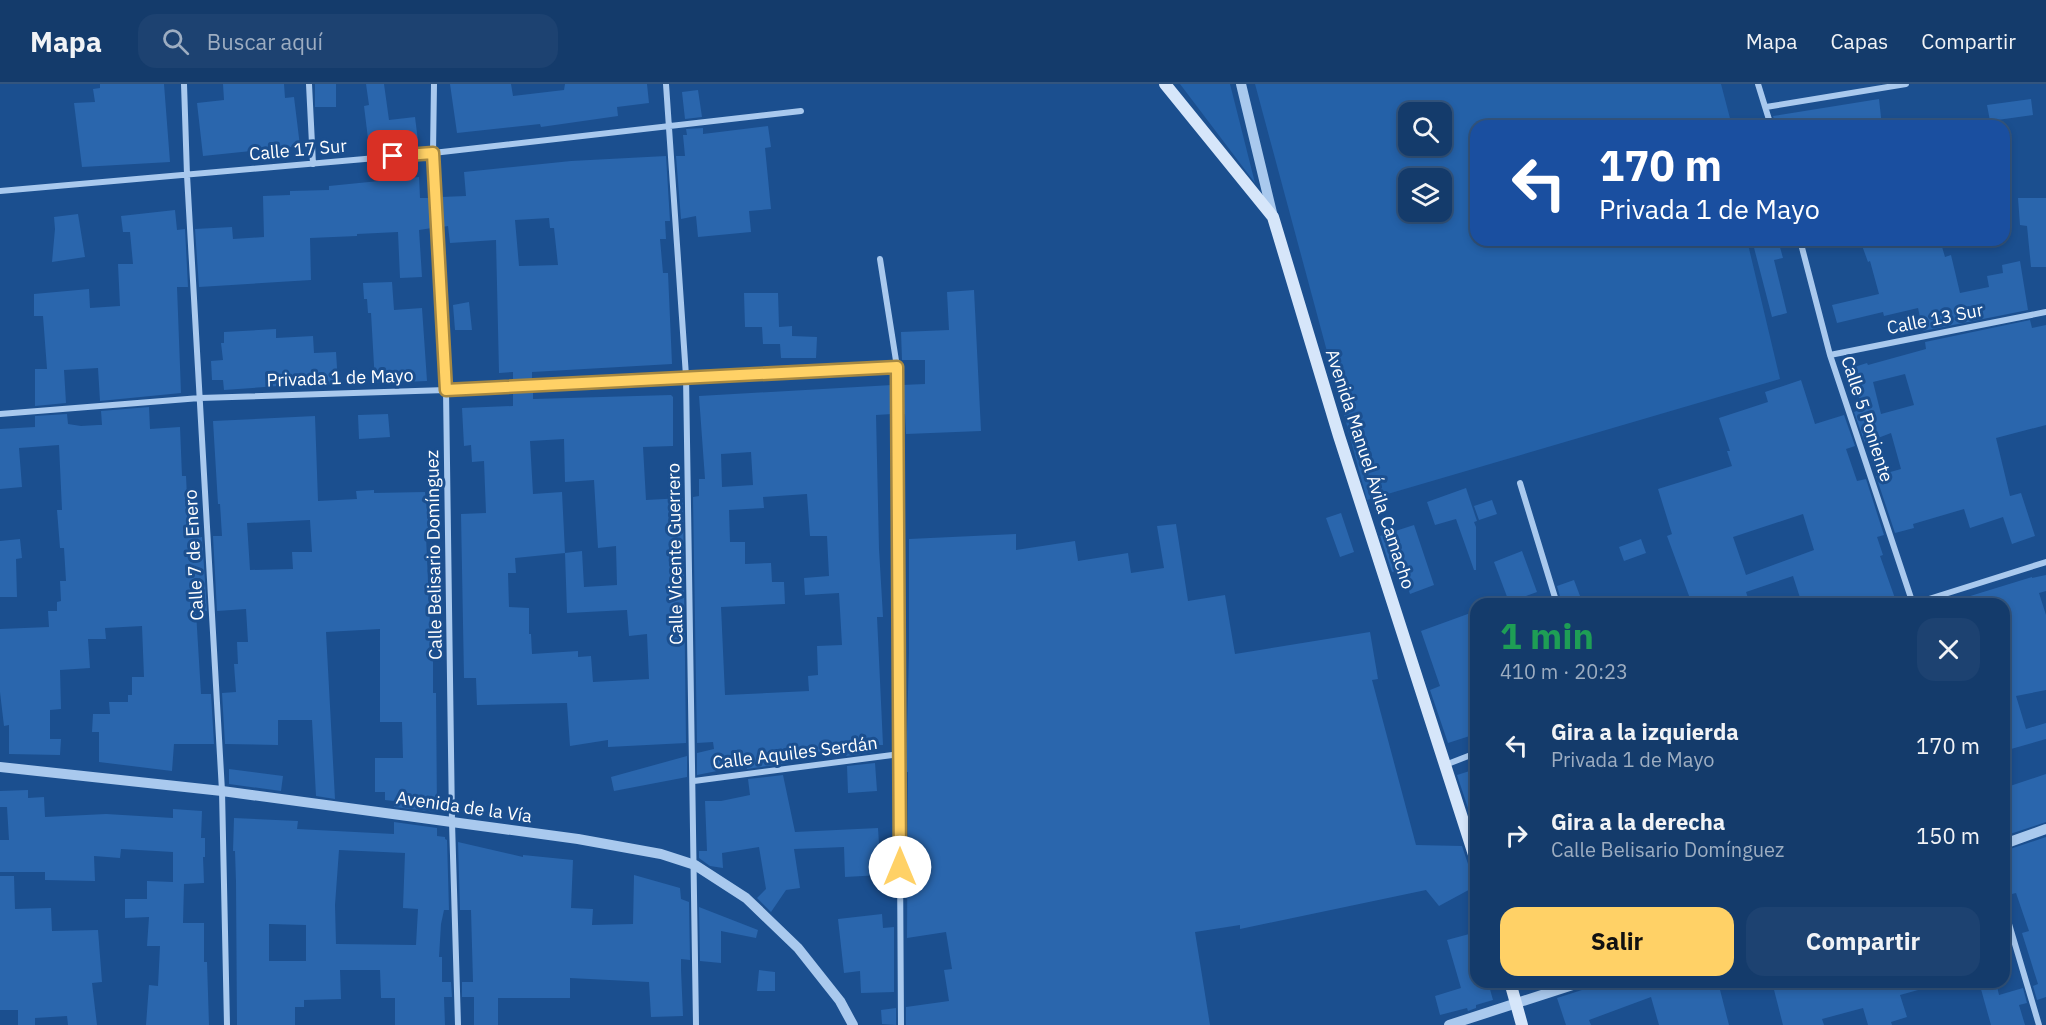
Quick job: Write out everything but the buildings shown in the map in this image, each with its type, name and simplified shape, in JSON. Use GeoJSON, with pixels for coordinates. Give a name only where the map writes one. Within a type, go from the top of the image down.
{"type":"FeatureCollection","features":[{"type":"Feature","properties":{"kind":"main road"},"geometry":{"type":"LineString","coordinates":[[1165,84],[1273,217]]}},
{"type":"Feature","properties":{"kind":"main road","name":"Avenida Manuel Ávila Camacho"},"geometry":{"type":"LineString","coordinates":[[1273,217],[1339,436],[1470,842]]}},
{"type":"Feature","properties":{"kind":"main road"},"geometry":{"type":"LineString","coordinates":[[1512,988],[1522,1025]]}},
{"type":"Feature","properties":{"kind":"street","name":"Calle 7 de Enero"},"geometry":{"type":"LineString","coordinates":[[184,84],[187,175],[222,791],[227,1025]]}},
{"type":"Feature","properties":{"kind":"street"},"geometry":{"type":"LineString","coordinates":[[309,84],[313,164]]}},
{"type":"Feature","properties":{"kind":"street","name":"Calle Belisario Domínguez"},"geometry":{"type":"LineString","coordinates":[[434,84],[433,153],[446,390],[452,822],[458,1025]]}},
{"type":"Feature","properties":{"kind":"street","name":"Calle Vicente Guerrero"},"geometry":{"type":"LineString","coordinates":[[666,84],[686,376],[696,1025]]}},
{"type":"Feature","properties":{"kind":"street","name":"Avenida Manuel Ávila Camacho"},"geometry":{"type":"LineString","coordinates":[[1240,84],[1273,217]]}},
{"type":"Feature","properties":{"kind":"street"},"geometry":{"type":"LineString","coordinates":[[1758,84],[1769,120]]}},
{"type":"Feature","properties":{"kind":"street"},"geometry":{"type":"LineString","coordinates":[[1766,107],[1906,84]]}},
{"type":"Feature","properties":{"kind":"street","name":"Calle 17 Sur"},"geometry":{"type":"LineString","coordinates":[[0,191],[433,153],[801,111]]}},
{"type":"Feature","properties":{"kind":"street","name":"Calle 5 Poniente"},"geometry":{"type":"LineString","coordinates":[[1802,246],[1830,355],[1911,598]]}},
{"type":"Feature","properties":{"kind":"street"},"geometry":{"type":"LineString","coordinates":[[880,259],[897,367],[901,1025]]}},
{"type":"Feature","properties":{"kind":"street","name":"Calle 13 Sur"},"geometry":{"type":"LineString","coordinates":[[1830,355],[2046,312]]}},
{"type":"Feature","properties":{"kind":"street","name":"Privada 1 de Mayo"},"geometry":{"type":"LineString","coordinates":[[0,414],[200,398],[446,390],[897,367]]}},
{"type":"Feature","properties":{"kind":"street"},"geometry":{"type":"LineString","coordinates":[[1520,483],[1555,598]]}},
{"type":"Feature","properties":{"kind":"street"},"geometry":{"type":"LineString","coordinates":[[1932,598],[2046,562]]}},
{"type":"Feature","properties":{"kind":"street","name":"Calle Aquiles Serdán"},"geometry":{"type":"LineString","coordinates":[[694,781],[900,754]]}},
{"type":"Feature","properties":{"kind":"street"},"geometry":{"type":"LineString","coordinates":[[1445,765],[1470,755]]}},
{"type":"Feature","properties":{"kind":"street","name":"Avenida de la Vía"},"geometry":{"type":"LineString","coordinates":[[0,767],[222,791],[452,822],[661,854],[695,865],[746,898],[798,948],[840,1001],[853,1025]]}},
{"type":"Feature","properties":{"kind":"street"},"geometry":{"type":"LineString","coordinates":[[2010,842],[2046,829]]}},
{"type":"Feature","properties":{"kind":"street"},"geometry":{"type":"LineString","coordinates":[[2010,927],[2039,1025]]}},
{"type":"Feature","properties":{"kind":"street"},"geometry":{"type":"LineString","coordinates":[[1449,1025],[1564,988]]}},
{"type":"Feature","properties":{"kind":"shaded area"},"geometry":{"type":"Polygon","coordinates":[[[1180,84],[1230,84],[1255,183],[1180,84]]]}},
{"type":"Feature","properties":{"kind":"shaded area"},"geometry":{"type":"Polygon","coordinates":[[[1255,84],[1721,84],[1730,120],[1470,120],[1470,246],[1748,246],[1780,379],[1367,500],[1255,84]]]}},
{"type":"Feature","properties":{"kind":"route"},"geometry":{"type":"LineString","coordinates":[[393,156],[433,153],[446,390],[897,367],[900,867]]}}]}
